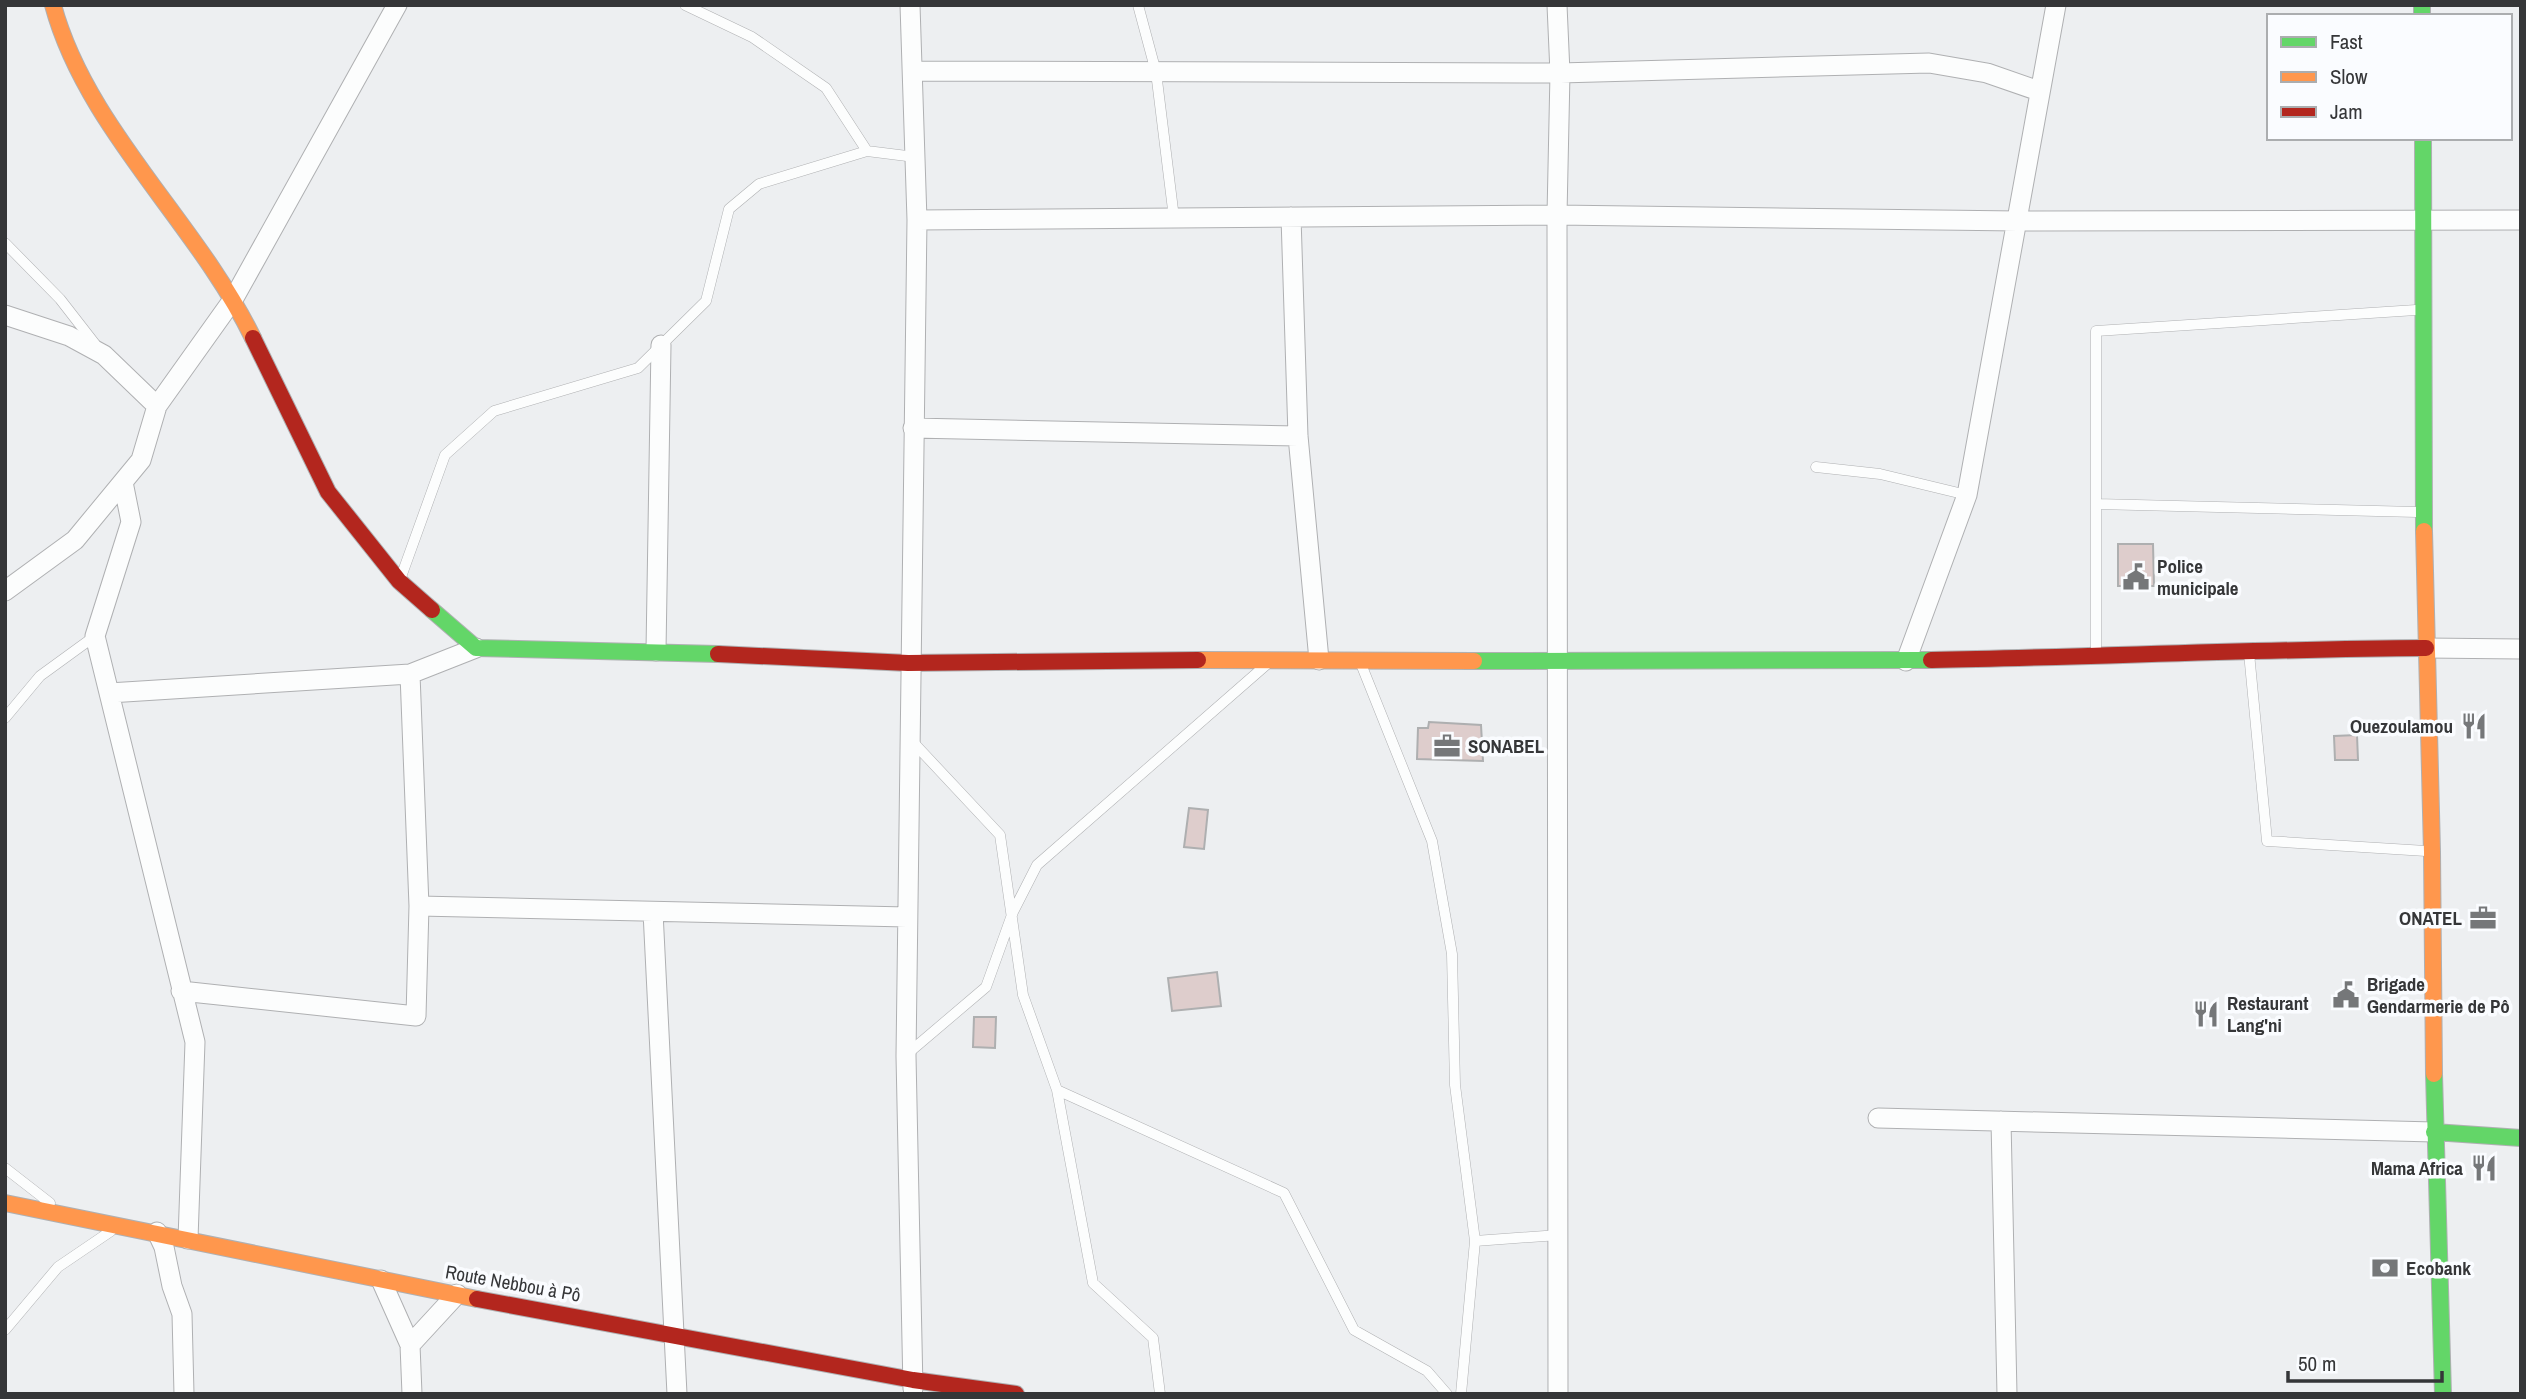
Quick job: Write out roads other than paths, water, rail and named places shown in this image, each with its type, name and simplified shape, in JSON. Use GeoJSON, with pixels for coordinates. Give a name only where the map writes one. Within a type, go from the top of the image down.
{"type":"FeatureCollection","features":[{"type":"Feature","properties":{"kind":"main road"},"geometry":{"type":"LineString","coordinates":[[53,5],[59,27],[103,113],[234,298],[328,492],[399,581],[476,648],[656,651],[908,663],[1359,659],[1557,663],[1906,661],[2096,657],[2248,649],[2426,648]]}},
{"type":"Feature","properties":{"kind":"main road"},"geometry":{"type":"LineString","coordinates":[[2424,140],[2423,512],[2432,852],[2434,1132],[2443,1394]]}},
{"type":"Feature","properties":{"kind":"main road"},"geometry":{"type":"LineString","coordinates":[[2434,1132],[2521,1138]]}},
{"type":"Feature","properties":{"kind":"main road","name":"Route Nebbou à Pô"},"geometry":{"type":"LineString","coordinates":[[5,1203],[188,1238],[381,1280],[672,1333],[913,1387],[1016,1394]]}},
{"type":"Feature","properties":{"kind":"street"},"geometry":{"type":"LineString","coordinates":[[5,591],[75,540],[141,460],[158,406],[234,298],[397,5]]}},
{"type":"Feature","properties":{"kind":"street"},"geometry":{"type":"LineString","coordinates":[[911,5],[917,220],[908,663],[906,1056],[913,1387]]}},
{"type":"Feature","properties":{"kind":"street"},"geometry":{"type":"LineString","coordinates":[[1557,5],[1560,73],[1557,215],[1558,1394]]}},
{"type":"Feature","properties":{"kind":"street"},"geometry":{"type":"LineString","coordinates":[[1906,661],[1967,495],[2056,5]]}},
{"type":"Feature","properties":{"kind":"street"},"geometry":{"type":"LineString","coordinates":[[913,71],[1560,73],[1929,63],[1987,73],[2039,90]]}},
{"type":"Feature","properties":{"kind":"street"},"geometry":{"type":"LineString","coordinates":[[917,220],[1557,215],[2018,220],[2521,220]]}},
{"type":"Feature","properties":{"kind":"street"},"geometry":{"type":"LineString","coordinates":[[1290,217],[1298,436],[1319,660]]}},
{"type":"Feature","properties":{"kind":"street"},"geometry":{"type":"LineString","coordinates":[[5,315],[69,336],[104,355],[158,406]]}},
{"type":"Feature","properties":{"kind":"street"},"geometry":{"type":"LineString","coordinates":[[656,651],[661,345]]}},
{"type":"Feature","properties":{"kind":"street"},"geometry":{"type":"LineString","coordinates":[[913,428],[1298,436]]}},
{"type":"Feature","properties":{"kind":"street"},"geometry":{"type":"LineString","coordinates":[[123,482],[131,522],[95,636],[195,1042],[188,1238]]}},
{"type":"Feature","properties":{"kind":"street"},"geometry":{"type":"LineString","coordinates":[[108,693],[410,674],[476,648]]}},
{"type":"Feature","properties":{"kind":"street"},"geometry":{"type":"LineString","coordinates":[[2426,648],[2521,649]]}},
{"type":"Feature","properties":{"kind":"street"},"geometry":{"type":"LineString","coordinates":[[181,991],[416,1016],[419,906],[410,674]]}},
{"type":"Feature","properties":{"kind":"street"},"geometry":{"type":"LineString","coordinates":[[419,906],[907,917]]}},
{"type":"Feature","properties":{"kind":"street"},"geometry":{"type":"LineString","coordinates":[[653,912],[677,1394]]}},
{"type":"Feature","properties":{"kind":"street"},"geometry":{"type":"LineString","coordinates":[[1878,1118],[2434,1132]]}},
{"type":"Feature","properties":{"kind":"street"},"geometry":{"type":"LineString","coordinates":[[2001,1121],[2007,1394]]}},
{"type":"Feature","properties":{"kind":"street"},"geometry":{"type":"LineString","coordinates":[[157,1232],[164,1247],[172,1286],[182,1314],[184,1394]]}},
{"type":"Feature","properties":{"kind":"street"},"geometry":{"type":"LineString","coordinates":[[381,1280],[410,1345],[412,1394]]}},
{"type":"Feature","properties":{"kind":"street"},"geometry":{"type":"LineString","coordinates":[[410,1345],[457,1294]]}},
{"type":"Feature","properties":{"kind":"lane"},"geometry":{"type":"LineString","coordinates":[[685,5],[752,37],[826,88],[867,151]]}},
{"type":"Feature","properties":{"kind":"lane"},"geometry":{"type":"LineString","coordinates":[[1138,5],[1156,72],[1174,218]]}},
{"type":"Feature","properties":{"kind":"lane"},"geometry":{"type":"LineString","coordinates":[[399,581],[445,455],[494,411],[638,368],[706,301],[729,209],[759,184],[867,151],[915,157]]}},
{"type":"Feature","properties":{"kind":"lane"},"geometry":{"type":"LineString","coordinates":[[5,243],[60,299],[104,355]]}},
{"type":"Feature","properties":{"kind":"lane"},"geometry":{"type":"LineString","coordinates":[[2096,657],[2096,331],[2423,309]]}},
{"type":"Feature","properties":{"kind":"lane"},"geometry":{"type":"LineString","coordinates":[[1816,467],[1880,474],[1967,495]]}},
{"type":"Feature","properties":{"kind":"lane"},"geometry":{"type":"LineString","coordinates":[[2096,504],[2423,512]]}},
{"type":"Feature","properties":{"kind":"lane"},"geometry":{"type":"LineString","coordinates":[[5,718],[40,676],[95,636]]}},
{"type":"Feature","properties":{"kind":"lane"},"geometry":{"type":"LineString","coordinates":[[2248,649],[2267,841],[2432,852]]}},
{"type":"Feature","properties":{"kind":"lane"},"geometry":{"type":"LineString","coordinates":[[1359,659],[1432,841],[1452,954],[1455,1085],[1475,1241],[1461,1394]]}},
{"type":"Feature","properties":{"kind":"lane"},"geometry":{"type":"LineString","coordinates":[[906,1056],[986,987],[1013,912],[1037,865],[1270,661]]}},
{"type":"Feature","properties":{"kind":"lane"},"geometry":{"type":"LineString","coordinates":[[908,737],[1000,835],[1023,995],[1057,1090],[1093,1283],[1153,1338],[1160,1394]]}},
{"type":"Feature","properties":{"kind":"lane"},"geometry":{"type":"LineString","coordinates":[[1057,1090],[1284,1192],[1354,1330],[1427,1371],[1447,1394]]}},
{"type":"Feature","properties":{"kind":"lane"},"geometry":{"type":"LineString","coordinates":[[6,1170],[67,1216]]}},
{"type":"Feature","properties":{"kind":"lane"},"geometry":{"type":"LineString","coordinates":[[5,1330],[58,1267],[119,1226]]}},
{"type":"Feature","properties":{"kind":"lane"},"geometry":{"type":"LineString","coordinates":[[1475,1241],[1559,1234]]}},
{"type":"Feature","properties":{"kind":"place","name":"Police municipale"},"geometry":{"type":"Point","coordinates":[2136,577]}},
{"type":"Feature","properties":{"kind":"place","name":"Ouezoulamou"},"geometry":{"type":"Point","coordinates":[2474,726]}},
{"type":"Feature","properties":{"kind":"place","name":"SONABEL"},"geometry":{"type":"Point","coordinates":[1447,746]}},
{"type":"Feature","properties":{"kind":"place","name":"ONATEL"},"geometry":{"type":"Point","coordinates":[2483,918]}},
{"type":"Feature","properties":{"kind":"place","name":"Brigade Gendarmerie de Pô"},"geometry":{"type":"Point","coordinates":[2346,995]}},
{"type":"Feature","properties":{"kind":"place","name":"Restaurant Lang'ni"},"geometry":{"type":"Point","coordinates":[2206,1014]}},
{"type":"Feature","properties":{"kind":"place","name":"Mama Africa"},"geometry":{"type":"Point","coordinates":[2484,1168]}},
{"type":"Feature","properties":{"kind":"place","name":"Ecobank"},"geometry":{"type":"Point","coordinates":[2385,1268]}}]}
